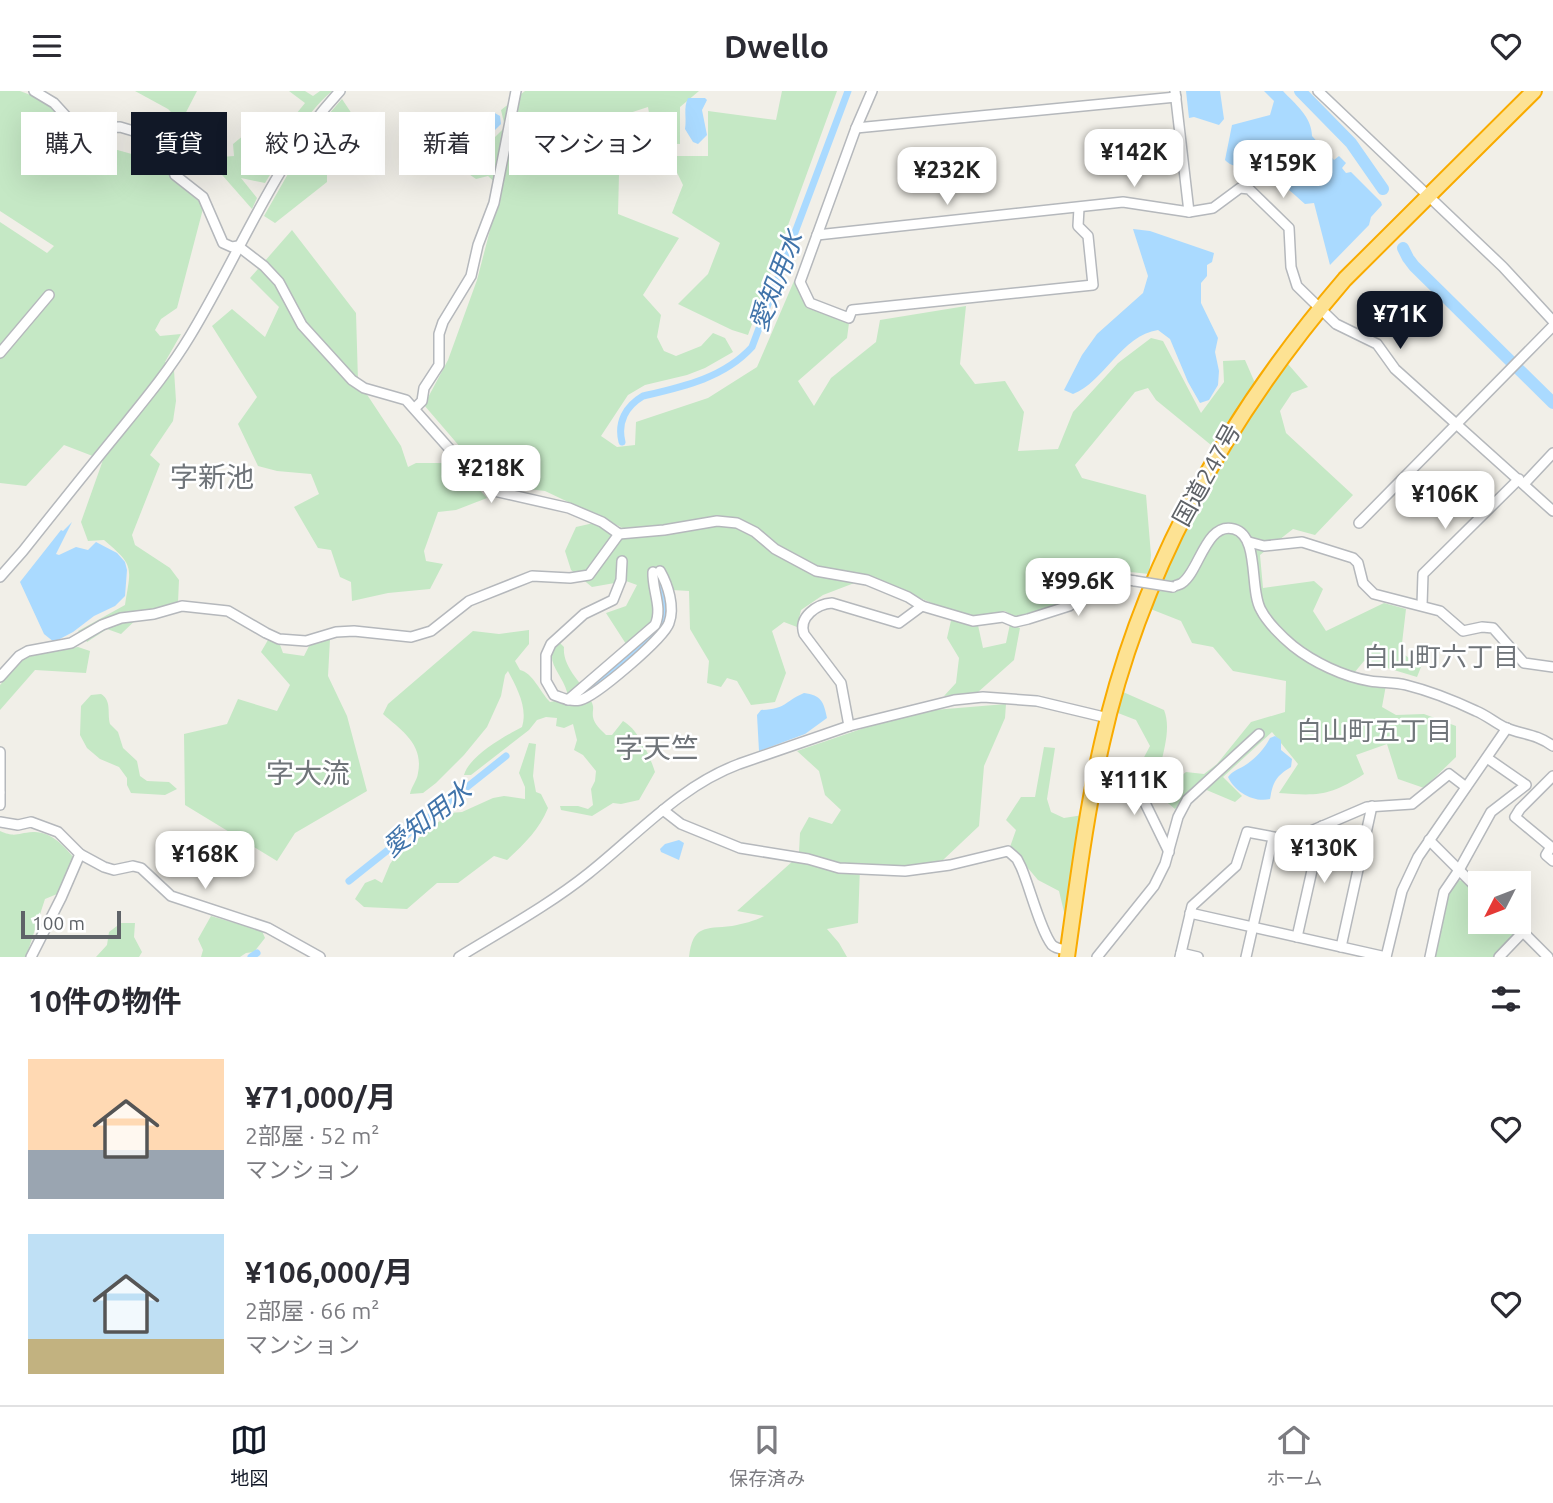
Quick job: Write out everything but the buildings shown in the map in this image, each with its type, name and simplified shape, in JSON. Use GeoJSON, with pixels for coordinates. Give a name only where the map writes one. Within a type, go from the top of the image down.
{"type":"FeatureCollection","features":[{"type":"Feature","properties":{"kind":"highway","name":"国道247号"},"geometry":{"type":"LineString","coordinates":[[1067,953],[1096,768],[1108,718],[1156,572],[1192,498],[1252,398],[1321,307],[1345,279],[1534,91]]}},
{"type":"Feature","properties":{"kind":"street"},"geometry":{"type":"LineString","coordinates":[[34,91],[54,103],[75,126],[120,127],[137,132],[153,143],[170,160],[175,175],[203,197],[223,243],[232,247],[238,246],[264,265],[279,282],[302,325],[352,380],[364,388],[406,400],[455,455],[495,491],[569,508],[602,522],[619,534],[717,521],[737,523],[816,571],[867,580],[908,597],[922,606],[973,621],[1003,617],[1015,622],[1069,606],[1093,589],[1117,578],[1172,587],[1185,581],[1204,548],[1217,532],[1235,529],[1243,533],[1250,542],[1261,611],[1292,645],[1349,676],[1422,690],[1477,711],[1507,728],[1535,735],[1553,746]]}},
{"type":"Feature","properties":{"kind":"street"},"geometry":{"type":"LineString","coordinates":[[0,577],[167,371],[190,336],[298,143],[309,126],[340,91]]}},
{"type":"Feature","properties":{"kind":"street"},"geometry":{"type":"LineString","coordinates":[[415,408],[422,401],[424,388],[439,365],[439,334],[443,322],[471,276],[478,245],[495,203],[516,91]]}},
{"type":"Feature","properties":{"kind":"street"},"geometry":{"type":"LineString","coordinates":[[872,91],[800,282],[810,303],[849,318],[852,310],[1093,285],[1088,236],[1079,226],[1079,208]]}},
{"type":"Feature","properties":{"kind":"street"},"geometry":{"type":"LineString","coordinates":[[1318,91],[1503,267],[1553,321]]}},
{"type":"Feature","properties":{"kind":"street"},"geometry":{"type":"LineString","coordinates":[[856,128],[1175,94],[1189,212]]}},
{"type":"Feature","properties":{"kind":"street"},"geometry":{"type":"LineString","coordinates":[[817,235],[1123,202],[1189,212],[1213,208],[1240,188],[1251,190],[1289,228],[1290,260],[1295,282],[1336,324],[1377,344],[1395,369],[1553,511]]}},
{"type":"Feature","properties":{"kind":"street"},"geometry":{"type":"LineString","coordinates":[[0,353],[49,295]]}},
{"type":"Feature","properties":{"kind":"street"},"geometry":{"type":"LineString","coordinates":[[1360,523],[1553,326]]}},
{"type":"Feature","properties":{"kind":"street"},"geometry":{"type":"LineString","coordinates":[[1422,605],[1423,574],[1553,453]]}},
{"type":"Feature","properties":{"kind":"street"},"geometry":{"type":"LineString","coordinates":[[1544,463],[1553,471]]}},
{"type":"Feature","properties":{"kind":"street"},"geometry":{"type":"LineString","coordinates":[[0,677],[19,656],[28,651],[71,643],[102,625],[121,618],[154,614],[182,606],[228,611],[279,639],[306,641],[336,632],[354,631],[403,638],[418,637],[438,626],[469,601],[528,577],[540,575],[570,578],[589,575],[619,534]]}},
{"type":"Feature","properties":{"kind":"street"},"geometry":{"type":"LineString","coordinates":[[1250,542],[1264,546],[1302,542],[1353,558],[1358,563],[1363,583],[1374,594],[1440,611],[1463,631],[1493,628],[1524,663],[1553,667]]}},
{"type":"Feature","properties":{"kind":"street"},"geometry":{"type":"LineString","coordinates":[[622,561],[621,579],[613,600],[596,607],[572,624],[551,644],[547,655],[546,681],[554,695],[568,700],[654,625],[658,614],[653,586],[656,572]]}},
{"type":"Feature","properties":{"kind":"street"},"geometry":{"type":"LineString","coordinates":[[849,726],[841,683],[804,633],[802,627],[805,617],[822,604],[832,603],[899,623],[922,606]]}},
{"type":"Feature","properties":{"kind":"street"},"geometry":{"type":"LineString","coordinates":[[459,957],[569,888],[684,793],[722,771],[849,726],[943,703],[983,697],[1037,701],[1108,718]]}},
{"type":"Feature","properties":{"kind":"street"},"geometry":{"type":"LineString","coordinates":[[1190,913],[1386,957],[1402,891],[1418,857],[1507,728]]}},
{"type":"Feature","properties":{"kind":"street"},"geometry":{"type":"LineString","coordinates":[[1097,957],[1150,892],[1161,872],[1178,817],[1187,800],[1259,734]]}},
{"type":"Feature","properties":{"kind":"street"},"geometry":{"type":"LineString","coordinates":[[0,752],[0,805]]}},
{"type":"Feature","properties":{"kind":"street"},"geometry":{"type":"LineString","coordinates":[[1430,957],[1444,892],[1491,812],[1526,785],[1487,758]]}},
{"type":"Feature","properties":{"kind":"street"},"geometry":{"type":"LineString","coordinates":[[1128,768],[1169,852]]}},
{"type":"Feature","properties":{"kind":"street"},"geometry":{"type":"LineString","coordinates":[[1198,957],[1181,955],[1192,906],[1236,866],[1247,832],[1290,840],[1372,806],[1412,804],[1449,774],[1466,787]]}},
{"type":"Feature","properties":{"kind":"street"},"geometry":{"type":"LineString","coordinates":[[1553,776],[1515,817],[1551,848],[1546,855],[1553,861]]}},
{"type":"Feature","properties":{"kind":"street"},"geometry":{"type":"LineString","coordinates":[[1341,947],[1372,806]]}},
{"type":"Feature","properties":{"kind":"street"},"geometry":{"type":"LineString","coordinates":[[663,810],[681,824],[740,848],[808,859],[839,868],[905,871],[950,865],[1009,852],[1021,867],[1051,943],[1067,953]]}},
{"type":"Feature","properties":{"kind":"street"},"geometry":{"type":"LineString","coordinates":[[0,822],[18,825],[31,822],[58,832],[80,854],[114,870],[133,866],[141,868],[172,896],[268,928],[320,957]]}},
{"type":"Feature","properties":{"kind":"street"},"geometry":{"type":"LineString","coordinates":[[1297,937],[1322,826]]}},
{"type":"Feature","properties":{"kind":"street"},"geometry":{"type":"LineString","coordinates":[[1246,957],[1273,838]]}},
{"type":"Feature","properties":{"kind":"street"},"geometry":{"type":"LineString","coordinates":[[1429,841],[1468,879]]}},
{"type":"Feature","properties":{"kind":"street"},"geometry":{"type":"LineString","coordinates":[[31,957],[80,854]]}},
{"type":"Feature","properties":{"kind":"street"},"geometry":{"type":"LineString","coordinates":[[1499,957],[1520,935]]}},
{"type":"Feature","properties":{"kind":"street"},"geometry":{"type":"LineString","coordinates":[[1526,935],[1548,957]]}},
{"type":"Feature","properties":{"kind":"green space"},"geometry":{"type":"Polygon","coordinates":[[[0,91],[20,91],[49,102],[57,112],[21,112],[21,175],[117,175],[117,150],[131,154],[131,175],[171,175],[204,205],[177,308],[161,319],[155,330],[160,336],[181,334],[165,362],[174,370],[176,401],[173,421],[150,455],[160,464],[132,535],[135,545],[170,568],[179,580],[178,603],[144,612],[121,634],[107,629],[87,642],[78,631],[125,605],[129,582],[126,562],[104,540],[88,541],[81,522],[103,460],[64,445],[26,486],[0,483],[0,222],[47,253],[54,246],[0,211],[0,91]]]}},
{"type":"Feature","properties":{"kind":"green space"},"geometry":{"type":"Polygon","coordinates":[[[135,91],[197,91],[186,112],[171,112],[135,91]]]}},
{"type":"Feature","properties":{"kind":"green space"},"geometry":{"type":"Polygon","coordinates":[[[289,91],[305,91],[313,96],[320,91],[332,91],[312,112],[298,112],[305,103],[289,91]]]}},
{"type":"Feature","properties":{"kind":"green space"},"geometry":{"type":"Polygon","coordinates":[[[525,91],[699,91],[680,107],[680,144],[677,144],[677,112],[649,112],[648,107],[633,112],[509,112],[509,175],[619,175],[618,214],[679,238],[643,295],[661,315],[657,337],[664,351],[676,356],[701,346],[713,333],[725,338],[733,352],[705,368],[645,385],[628,395],[601,436],[617,447],[635,445],[636,422],[708,398],[757,367],[794,281],[807,308],[849,323],[847,338],[798,381],[814,406],[831,378],[876,342],[880,320],[966,306],[960,364],[975,384],[1005,381],[1024,412],[1018,451],[1058,449],[1073,412],[1118,363],[1151,338],[1163,341],[1201,413],[1224,382],[1223,361],[1245,360],[1255,383],[1211,445],[1156,400],[1148,388],[1135,392],[1075,465],[1082,478],[1146,495],[1151,555],[1149,574],[1121,571],[1066,602],[1018,619],[1005,611],[976,616],[983,648],[1006,643],[1010,624],[1020,628],[1014,660],[977,693],[944,696],[956,683],[959,658],[947,638],[953,612],[870,577],[823,595],[801,610],[797,627],[784,622],[772,631],[786,673],[775,702],[751,705],[737,681],[727,678],[721,687],[707,683],[709,661],[690,629],[689,591],[672,590],[663,569],[651,571],[655,610],[649,627],[626,644],[606,613],[626,606],[637,585],[626,581],[592,587],[571,570],[565,551],[576,527],[598,522],[623,528],[545,491],[504,486],[479,469],[424,405],[448,360],[477,280],[501,188],[488,176],[476,179],[470,175],[495,175],[495,137],[505,127],[501,110],[525,91]]]}},
{"type":"Feature","properties":{"kind":"green space"},"geometry":{"type":"Polygon","coordinates":[[[782,91],[837,91],[748,335],[678,304],[708,274],[720,243],[672,213],[683,185],[677,173],[677,156],[708,156],[708,111],[776,120],[782,91]]]}},
{"type":"Feature","properties":{"kind":"green space"},"geometry":{"type":"Polygon","coordinates":[[[342,99],[351,112],[331,112],[342,99]]]}},
{"type":"Feature","properties":{"kind":"green space"},"geometry":{"type":"Polygon","coordinates":[[[241,137],[241,175],[270,175],[265,183],[241,178],[257,198],[252,209],[222,175],[227,175],[227,156],[234,156],[233,144],[241,137]]]}},
{"type":"Feature","properties":{"kind":"green space"},"geometry":{"type":"Polygon","coordinates":[[[287,175],[327,175],[327,182],[275,223],[264,216],[287,175]]]}},
{"type":"Feature","properties":{"kind":"green space"},"geometry":{"type":"Polygon","coordinates":[[[292,230],[356,313],[358,381],[401,446],[408,467],[416,463],[455,463],[487,498],[456,510],[438,512],[424,551],[426,561],[443,564],[430,589],[388,593],[352,601],[351,582],[340,577],[331,550],[318,548],[294,507],[319,494],[311,474],[277,471],[258,466],[238,424],[257,397],[212,326],[232,309],[265,337],[279,307],[250,278],[292,230]]]}},
{"type":"Feature","properties":{"kind":"green space"},"geometry":{"type":"Polygon","coordinates":[[[1288,364],[1308,387],[1292,393],[1280,411],[1286,433],[1353,495],[1315,535],[1293,529],[1260,555],[1263,588],[1314,581],[1323,589],[1313,611],[1326,631],[1384,603],[1406,609],[1401,652],[1421,667],[1417,677],[1364,661],[1354,673],[1386,685],[1382,707],[1396,715],[1424,714],[1456,726],[1456,757],[1424,788],[1398,779],[1387,744],[1356,755],[1364,774],[1342,787],[1314,794],[1279,793],[1298,764],[1272,732],[1223,777],[1242,796],[1235,802],[1197,786],[1175,809],[1150,788],[1142,761],[1150,746],[1136,720],[1118,713],[1123,692],[1164,710],[1167,734],[1158,776],[1170,785],[1186,772],[1204,774],[1217,764],[1251,722],[1285,712],[1286,681],[1233,671],[1213,647],[1192,643],[1181,621],[1148,608],[1204,493],[1288,364]]]}},
{"type":"Feature","properties":{"kind":"green space"},"geometry":{"type":"Polygon","coordinates":[[[529,630],[529,644],[515,661],[550,702],[565,699],[567,692],[552,660],[554,648],[559,642],[564,647],[566,662],[592,703],[594,720],[598,727],[606,735],[612,735],[623,721],[638,736],[655,772],[639,800],[613,803],[592,816],[561,810],[560,806],[588,809],[593,805],[591,789],[596,771],[583,755],[574,750],[577,740],[573,724],[564,728],[556,726],[557,718],[537,720],[529,730],[471,775],[464,775],[480,754],[522,727],[523,705],[508,671],[501,696],[487,727],[436,783],[423,793],[410,794],[418,773],[418,754],[404,732],[383,714],[388,704],[473,631],[499,634],[529,630]]]}},
{"type":"Feature","properties":{"kind":"green space"},"geometry":{"type":"Polygon","coordinates":[[[330,639],[328,676],[347,716],[367,791],[295,833],[277,861],[185,805],[184,734],[227,724],[238,699],[277,711],[290,685],[261,652],[268,640],[279,642],[283,653],[304,656],[310,644],[330,639]]]}},
{"type":"Feature","properties":{"kind":"green space"},"geometry":{"type":"Polygon","coordinates":[[[78,647],[90,651],[86,673],[35,670],[0,710],[0,685],[20,661],[31,654],[78,647]]]}},
{"type":"Feature","properties":{"kind":"green space"},"geometry":{"type":"Polygon","coordinates":[[[101,694],[108,703],[110,724],[118,732],[123,748],[137,761],[140,776],[147,781],[169,782],[177,789],[165,795],[131,793],[127,778],[119,767],[100,759],[87,748],[80,735],[81,706],[91,695],[101,694]]]}},
{"type":"Feature","properties":{"kind":"green space"},"geometry":{"type":"Polygon","coordinates":[[[1006,704],[1005,718],[984,766],[979,826],[943,860],[887,870],[860,867],[858,923],[827,929],[847,957],[689,957],[693,939],[702,931],[753,921],[764,916],[737,911],[794,860],[799,852],[800,833],[809,817],[832,824],[841,810],[825,795],[819,771],[797,751],[867,727],[934,710],[1006,704]]]}},
{"type":"Feature","properties":{"kind":"green space"},"geometry":{"type":"Polygon","coordinates":[[[529,743],[536,744],[533,776],[536,792],[541,794],[548,808],[536,830],[507,860],[494,856],[458,883],[437,883],[407,909],[364,907],[355,899],[365,883],[375,879],[382,883],[395,857],[450,813],[462,812],[493,798],[504,796],[525,799],[525,787],[519,773],[529,743]]]}},
{"type":"Feature","properties":{"kind":"green space"},"geometry":{"type":"Polygon","coordinates":[[[1044,747],[1055,748],[1047,799],[1051,812],[1064,818],[1083,815],[1076,876],[1065,916],[1059,891],[1038,880],[1010,847],[1016,830],[1006,820],[1021,797],[1035,797],[1044,747]]]}},
{"type":"Feature","properties":{"kind":"green space"},"geometry":{"type":"Polygon","coordinates":[[[0,831],[13,835],[33,832],[46,834],[62,844],[75,859],[57,894],[45,899],[26,957],[0,957],[0,831]]]}},
{"type":"Feature","properties":{"kind":"green space"},"geometry":{"type":"Polygon","coordinates":[[[1456,880],[1468,882],[1468,935],[1515,936],[1495,957],[1434,957],[1447,893],[1456,880]]]}},
{"type":"Feature","properties":{"kind":"green space"},"geometry":{"type":"Polygon","coordinates":[[[211,916],[262,931],[265,938],[254,952],[240,957],[201,957],[203,950],[198,939],[211,916]]]}},
{"type":"Feature","properties":{"kind":"green space"},"geometry":{"type":"Polygon","coordinates":[[[121,923],[135,923],[134,937],[142,952],[139,957],[96,957],[107,945],[109,932],[121,923]]]}},
{"type":"Feature","properties":{"kind":"water"},"geometry":{"type":"Polygon","coordinates":[[[1186,91],[1220,91],[1224,119],[1219,125],[1194,117],[1189,118],[1186,91]]]}},
{"type":"Feature","properties":{"kind":"water"},"geometry":{"type":"Polygon","coordinates":[[[1264,91],[1283,91],[1306,117],[1312,136],[1334,160],[1339,156],[1346,163],[1342,168],[1346,173],[1351,172],[1381,202],[1382,205],[1371,217],[1369,225],[1330,265],[1314,203],[1305,204],[1264,173],[1232,165],[1225,160],[1232,125],[1270,115],[1274,101],[1264,91]]]}},
{"type":"Feature","properties":{"kind":"water"},"geometry":{"type":"Polygon","coordinates":[[[688,98],[707,100],[702,110],[707,135],[698,144],[693,142],[685,129],[688,98]]]}},
{"type":"Feature","properties":{"kind":"water"},"geometry":{"type":"Polygon","coordinates":[[[495,113],[500,116],[501,124],[495,130],[495,113]]]}},
{"type":"Feature","properties":{"kind":"water"},"geometry":{"type":"Polygon","coordinates":[[[1133,229],[1150,231],[1214,253],[1212,262],[1207,265],[1207,276],[1201,283],[1201,303],[1218,338],[1215,352],[1219,371],[1218,385],[1209,400],[1200,403],[1170,339],[1158,330],[1134,341],[1084,388],[1073,394],[1064,390],[1082,355],[1097,334],[1143,293],[1148,276],[1133,229]]]}},
{"type":"Feature","properties":{"kind":"water"},"geometry":{"type":"Polygon","coordinates":[[[72,522],[56,554],[76,547],[88,550],[96,542],[117,553],[125,562],[127,570],[125,596],[115,606],[54,642],[44,634],[20,582],[61,530],[72,522]]]}},
{"type":"Feature","properties":{"kind":"water"},"geometry":{"type":"Polygon","coordinates":[[[804,693],[821,700],[827,718],[805,734],[759,751],[757,715],[761,710],[780,707],[804,693]]]}},
{"type":"Feature","properties":{"kind":"water"},"geometry":{"type":"Polygon","coordinates":[[[1275,736],[1281,740],[1281,750],[1292,759],[1291,767],[1276,780],[1270,799],[1252,798],[1235,787],[1228,777],[1254,759],[1270,738],[1275,736]]]}},
{"type":"Feature","properties":{"kind":"water"},"geometry":{"type":"Polygon","coordinates":[[[679,840],[684,843],[679,860],[661,852],[660,849],[665,844],[679,840]]]}},
{"type":"Feature","properties":{"kind":"waterway","name":"愛知用水"},"geometry":{"type":"LineString","coordinates":[[622,442],[624,415],[637,400],[702,380],[729,366],[752,347],[848,91]]}},
{"type":"Feature","properties":{"kind":"waterway"},"geometry":{"type":"LineString","coordinates":[[1300,91],[1351,143],[1383,189]]}},
{"type":"Feature","properties":{"kind":"waterway"},"geometry":{"type":"LineString","coordinates":[[1403,248],[1414,266],[1553,403]]}},
{"type":"Feature","properties":{"kind":"waterway","name":"愛知用水"},"geometry":{"type":"LineString","coordinates":[[589,689],[659,628],[664,615],[656,573]]}},
{"type":"Feature","properties":{"kind":"waterway","name":"愛知用水"},"geometry":{"type":"LineString","coordinates":[[349,881],[506,756]]}},
{"type":"Feature","properties":{"kind":"waterway","name":"愛知用水"},"geometry":{"type":"LineString","coordinates":[[251,957],[257,953]]}},
{"type":"Feature","properties":{"kind":"district","name":"字新池"},"geometry":{"type":"Point","coordinates":[212,477]}},
{"type":"Feature","properties":{"kind":"district","name":"白山町六丁目"},"geometry":{"type":"Point","coordinates":[1441,657]}},
{"type":"Feature","properties":{"kind":"district","name":"白山町五丁目"},"geometry":{"type":"Point","coordinates":[1374,731]}},
{"type":"Feature","properties":{"kind":"district","name":"字天竺"},"geometry":{"type":"Point","coordinates":[657,748]}},
{"type":"Feature","properties":{"kind":"district","name":"字大流"},"geometry":{"type":"Point","coordinates":[308,773]}}]}
